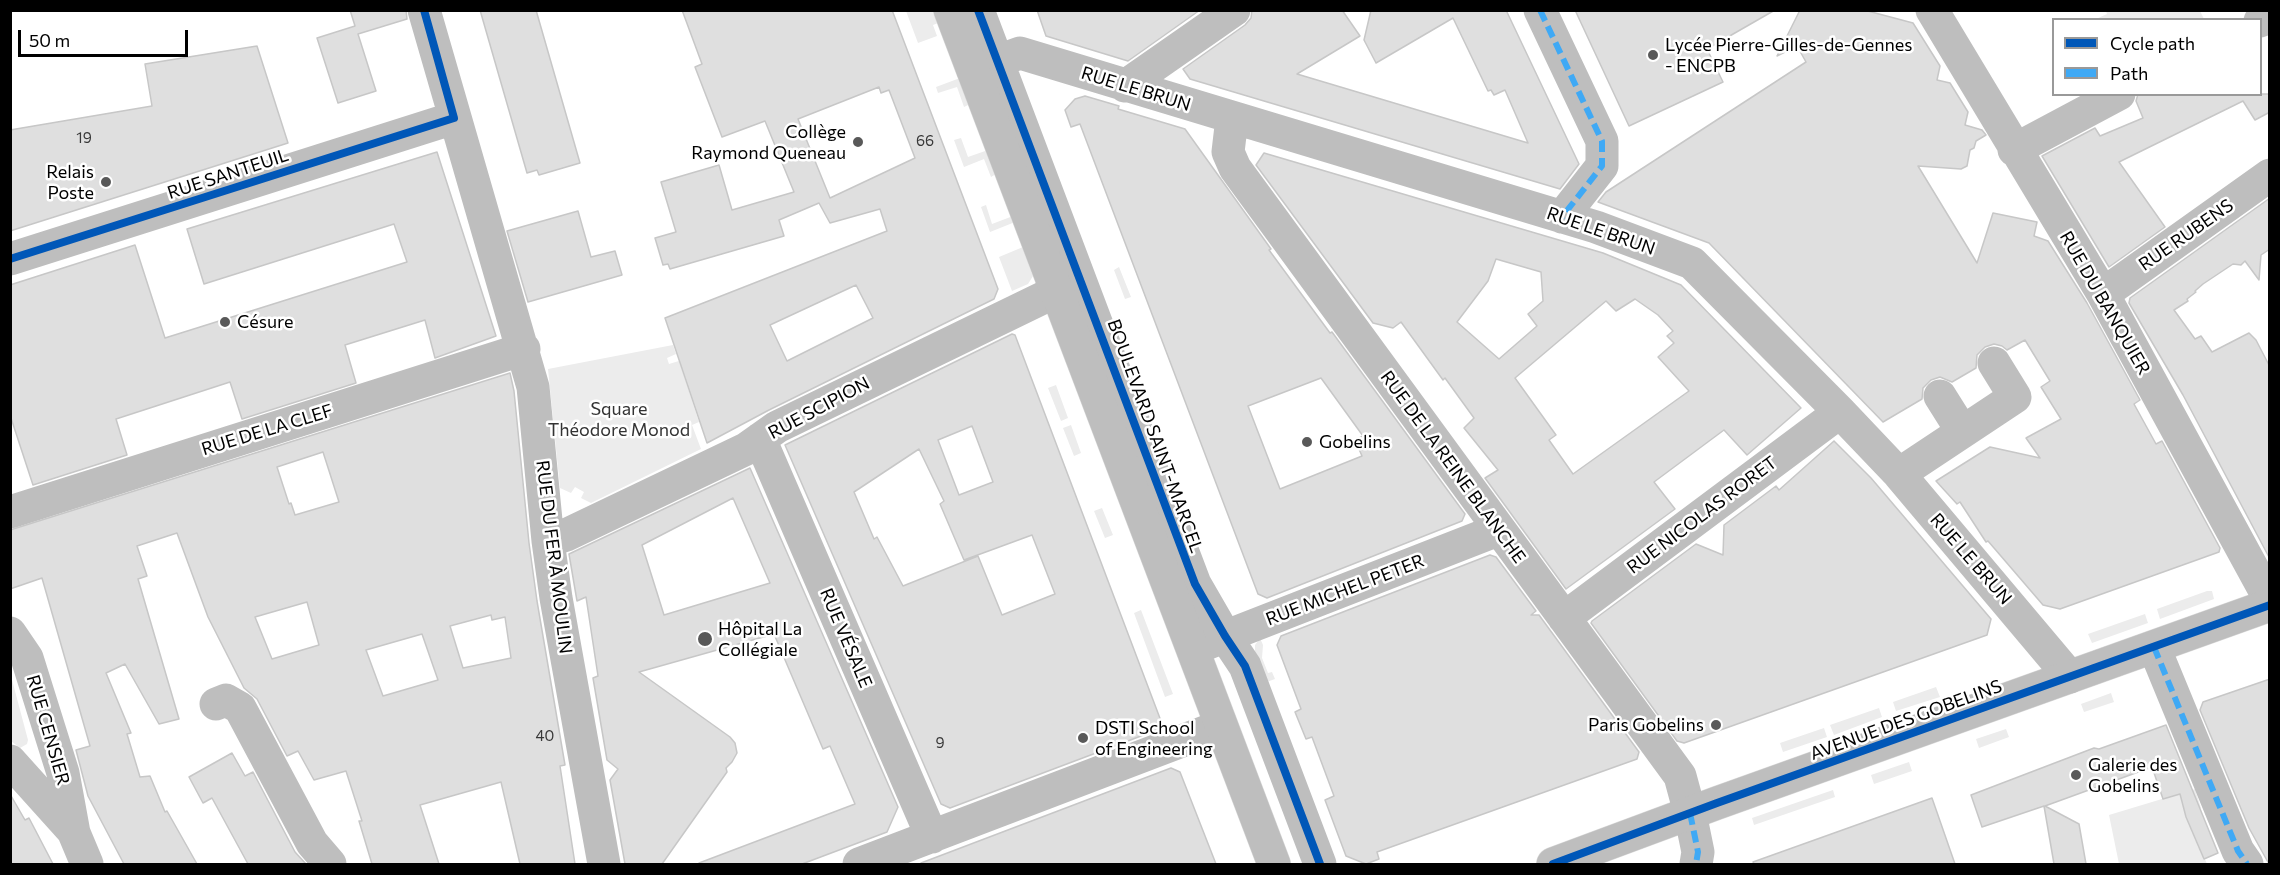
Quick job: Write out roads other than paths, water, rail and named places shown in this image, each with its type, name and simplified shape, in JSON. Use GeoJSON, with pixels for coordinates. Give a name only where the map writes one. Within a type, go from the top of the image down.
{"type":"FeatureCollection","features":[{"type":"Feature","properties":{"kind":"street","name":"RUE DU FER À MOULIN"},"geometry":{"type":"LineString","coordinates":[[424,10],[524,349],[535,402],[548,541],[556,598],[604,864]]}},
{"type":"Feature","properties":{"kind":"street","name":"BOULEVARD SAINT-MARCEL"},"geometry":{"type":"LineString","coordinates":[[950,10],[985,66],[1195,584],[1245,666],[1320,864]]}},
{"type":"Feature","properties":{"kind":"street","name":"BOULEVARD SAINT-MARCEL"},"geometry":{"type":"LineString","coordinates":[[978,10],[985,66],[1058,291],[1274,864]]}},
{"type":"Feature","properties":{"kind":"street"},"geometry":{"type":"LineString","coordinates":[[1125,86],[1234,10]]}},
{"type":"Feature","properties":{"kind":"street"},"geometry":{"type":"LineString","coordinates":[[1540,10],[1602,141],[1602,166],[1562,217]]}},
{"type":"Feature","properties":{"kind":"street","name":"RUE DU BANQUIER"},"geometry":{"type":"LineString","coordinates":[[1932,10],[2014,150],[2103,294],[2270,600]]}},
{"type":"Feature","properties":{"kind":"street","name":"RUE LE BRUN"},"geometry":{"type":"LineString","coordinates":[[985,66],[1020,53],[1596,227],[1692,263],[1899,474],[2070,677]]}},
{"type":"Feature","properties":{"kind":"street"},"geometry":{"type":"LineString","coordinates":[[2014,150],[2115,96]]}},
{"type":"Feature","properties":{"kind":"street","name":"RUE SANTEUIL"},"geometry":{"type":"LineString","coordinates":[[10,259],[454,118]]}},
{"type":"Feature","properties":{"kind":"street","name":"RUE DE LA REINE BLANCHE"},"geometry":{"type":"LineString","coordinates":[[1232,118],[1228,152],[1235,168],[1680,776],[1698,852],[1696,864]]}},
{"type":"Feature","properties":{"kind":"street","name":"RUE RUBENS"},"geometry":{"type":"LineString","coordinates":[[2103,294],[2270,176]]}},
{"type":"Feature","properties":{"kind":"street","name":"RUE SCIPION"},"geometry":{"type":"LineString","coordinates":[[548,541],[746,449],[777,427],[1058,291]]}},
{"type":"Feature","properties":{"kind":"street","name":"RUE DE LA CLEF"},"geometry":{"type":"LineString","coordinates":[[10,512],[524,349]]}},
{"type":"Feature","properties":{"kind":"street"},"geometry":{"type":"LineString","coordinates":[[1899,474],[2015,397],[1994,363]]}},
{"type":"Feature","properties":{"kind":"street"},"geometry":{"type":"LineString","coordinates":[[1940,396],[1962,431]]}},
{"type":"Feature","properties":{"kind":"street","name":"RUE NICOLAS RORET"},"geometry":{"type":"LineString","coordinates":[[1564,618],[1840,412]]}},
{"type":"Feature","properties":{"kind":"street","name":"RUE VÉSALE"},"geometry":{"type":"LineString","coordinates":[[760,439],[932,837]]}},
{"type":"Feature","properties":{"kind":"street","name":"RUE MICHEL PETER"},"geometry":{"type":"LineString","coordinates":[[1192,650],[1498,530]]}},
{"type":"Feature","properties":{"kind":"street","name":"AVENUE DES GOBELINS"},"geometry":{"type":"LineString","coordinates":[[1553,864],[2270,605]]}},
{"type":"Feature","properties":{"kind":"street","name":"RUE CENSIER"},"geometry":{"type":"LineString","coordinates":[[10,633],[27,658],[63,773],[74,833],[87,864]]}},
{"type":"Feature","properties":{"kind":"street"},"geometry":{"type":"LineString","coordinates":[[2154,647],[2238,851],[2247,864]]}},
{"type":"Feature","properties":{"kind":"street"},"geometry":{"type":"LineString","coordinates":[[216,704],[226,700],[237,705],[312,843],[330,864]]}},
{"type":"Feature","properties":{"kind":"street"},"geometry":{"type":"LineString","coordinates":[[859,864],[1221,726]]}},
{"type":"Feature","properties":{"kind":"street","name":"RUE CENSIER"},"geometry":{"type":"LineString","coordinates":[[10,761],[74,833]]}},
{"type":"Feature","properties":{"kind":"place","name":"Lycée Pierre-Gilles-de-Gennes - ENCPB"},"geometry":{"type":"Point","coordinates":[1653,55]}},
{"type":"Feature","properties":{"kind":"place","name":"Collège Raymond Queneau"},"geometry":{"type":"Point","coordinates":[858,142]}},
{"type":"Feature","properties":{"kind":"place","name":"Relais Poste"},"geometry":{"type":"Point","coordinates":[106,182]}},
{"type":"Feature","properties":{"kind":"place","name":"Césure"},"geometry":{"type":"Point","coordinates":[225,322]}},
{"type":"Feature","properties":{"kind":"place","name":"Gobelins"},"geometry":{"type":"Point","coordinates":[1307,442]}},
{"type":"Feature","properties":{"kind":"place","name":"Hôpital La Collégiale"},"geometry":{"type":"Point","coordinates":[705,639]}},
{"type":"Feature","properties":{"kind":"place","name":"Paris Gobelins"},"geometry":{"type":"Point","coordinates":[1716,725]}},
{"type":"Feature","properties":{"kind":"place","name":"DSTI School of Engineering"},"geometry":{"type":"Point","coordinates":[1083,738]}},
{"type":"Feature","properties":{"kind":"place","name":"Galerie des Gobelins"},"geometry":{"type":"Point","coordinates":[2076,775]}},
{"type":"Feature","properties":{"kind":"park label","name":"Square Théodore Monod"},"geometry":{"type":"Point","coordinates":[619,419]}}]}
